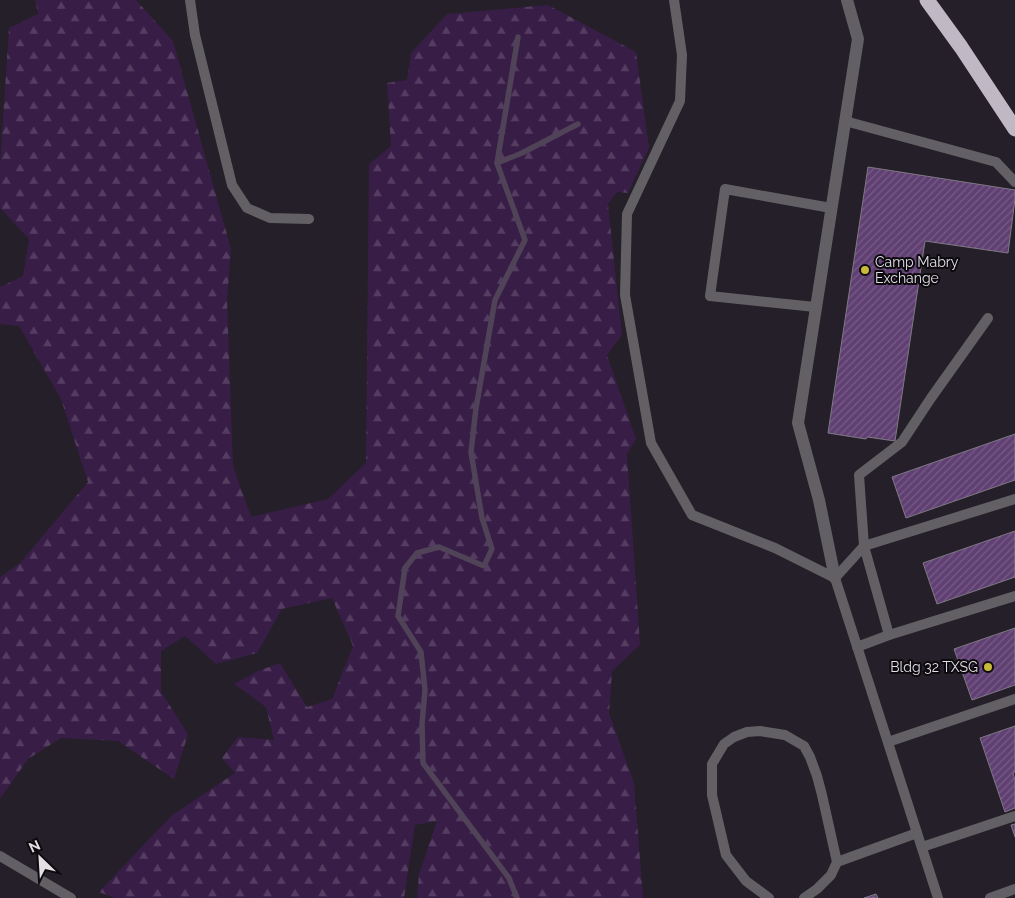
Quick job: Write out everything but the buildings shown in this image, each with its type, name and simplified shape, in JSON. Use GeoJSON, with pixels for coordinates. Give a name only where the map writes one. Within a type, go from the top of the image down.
{"type":"FeatureCollection","features":[{"type":"Feature","properties":{"kind":"highway"},"geometry":{"type":"LineString","coordinates":[[927,0],[961,47],[1015,129]]}},
{"type":"Feature","properties":{"kind":"street"},"geometry":{"type":"LineString","coordinates":[[835,578],[819,500],[798,423],[858,39],[847,0]]}},
{"type":"Feature","properties":{"kind":"lane"},"geometry":{"type":"LineString","coordinates":[[190,0],[194,35],[232,185],[247,208],[270,218],[310,219]]}},
{"type":"Feature","properties":{"kind":"lane"},"geometry":{"type":"LineString","coordinates":[[674,0],[682,55],[680,101],[627,214],[625,295],[651,443],[692,515],[776,548],[835,578],[938,898]]}},
{"type":"Feature","properties":{"kind":"lane"},"geometry":{"type":"LineString","coordinates":[[845,121],[996,162],[1015,182]]}},
{"type":"Feature","properties":{"kind":"lane"},"geometry":{"type":"LineString","coordinates":[[816,307],[710,296],[726,189],[831,208]]}},
{"type":"Feature","properties":{"kind":"lane"},"geometry":{"type":"LineString","coordinates":[[889,635],[864,546],[859,475],[902,442],[988,318]]}},
{"type":"Feature","properties":{"kind":"lane"},"geometry":{"type":"LineString","coordinates":[[835,578],[864,546],[1015,499]]}},
{"type":"Feature","properties":{"kind":"lane"},"geometry":{"type":"LineString","coordinates":[[857,647],[889,635],[1015,596]]}},
{"type":"Feature","properties":{"kind":"lane"},"geometry":{"type":"LineString","coordinates":[[888,742],[1015,699]]}},
{"type":"Feature","properties":{"kind":"lane"},"geometry":{"type":"LineString","coordinates":[[770,898],[746,881],[726,855],[712,795],[712,764],[724,744],[734,737],[760,730],[785,735],[804,746],[817,776],[837,862],[832,875],[804,898]]}},
{"type":"Feature","properties":{"kind":"lane"},"geometry":{"type":"LineString","coordinates":[[922,847],[1015,816]]}},
{"type":"Feature","properties":{"kind":"lane"},"geometry":{"type":"LineString","coordinates":[[837,862],[918,833]]}},
{"type":"Feature","properties":{"kind":"lane"},"geometry":{"type":"LineString","coordinates":[[0,856],[71,898]]}},
{"type":"Feature","properties":{"kind":"lane"},"geometry":{"type":"LineString","coordinates":[[990,898],[1015,890]]}},
{"type":"Feature","properties":{"kind":"green space"},"geometry":{"type":"Polygon","coordinates":[[[35,0],[136,0],[173,41],[231,249],[227,300],[233,466],[251,517],[328,499],[366,463],[369,164],[391,146],[387,83],[407,80],[411,53],[447,14],[548,5],[636,52],[649,148],[628,193],[617,192],[608,204],[622,335],[607,355],[636,439],[627,454],[640,645],[612,671],[609,713],[634,783],[643,898],[417,898],[419,874],[437,821],[415,825],[404,898],[115,898],[99,892],[171,816],[235,773],[222,758],[238,737],[274,740],[266,707],[234,684],[258,671],[280,663],[307,707],[332,699],[353,646],[332,598],[282,609],[257,653],[216,664],[185,636],[161,651],[161,692],[188,734],[174,779],[118,741],[61,738],[28,759],[0,799],[0,577],[20,563],[88,482],[61,399],[19,326],[0,324],[0,287],[23,276],[29,239],[0,208],[0,166],[9,28],[38,14],[35,0]]]}},
{"type":"Feature","properties":{"kind":"waterway"},"geometry":{"type":"LineString","coordinates":[[517,898],[509,878],[423,763],[422,724],[425,690],[421,652],[398,616],[405,568],[417,553],[439,547],[484,566],[492,549],[482,518],[471,452],[476,408],[495,300],[525,240],[497,163],[518,37]]}},
{"type":"Feature","properties":{"kind":"waterway"},"geometry":{"type":"LineString","coordinates":[[497,163],[522,153],[578,124]]}},
{"type":"Feature","properties":{"kind":"place","name":"Camp Mabry Exchange"},"geometry":{"type":"Point","coordinates":[865,270]}},
{"type":"Feature","properties":{"kind":"place","name":"Bldg 32 TXSG"},"geometry":{"type":"Point","coordinates":[988,667]}}]}
